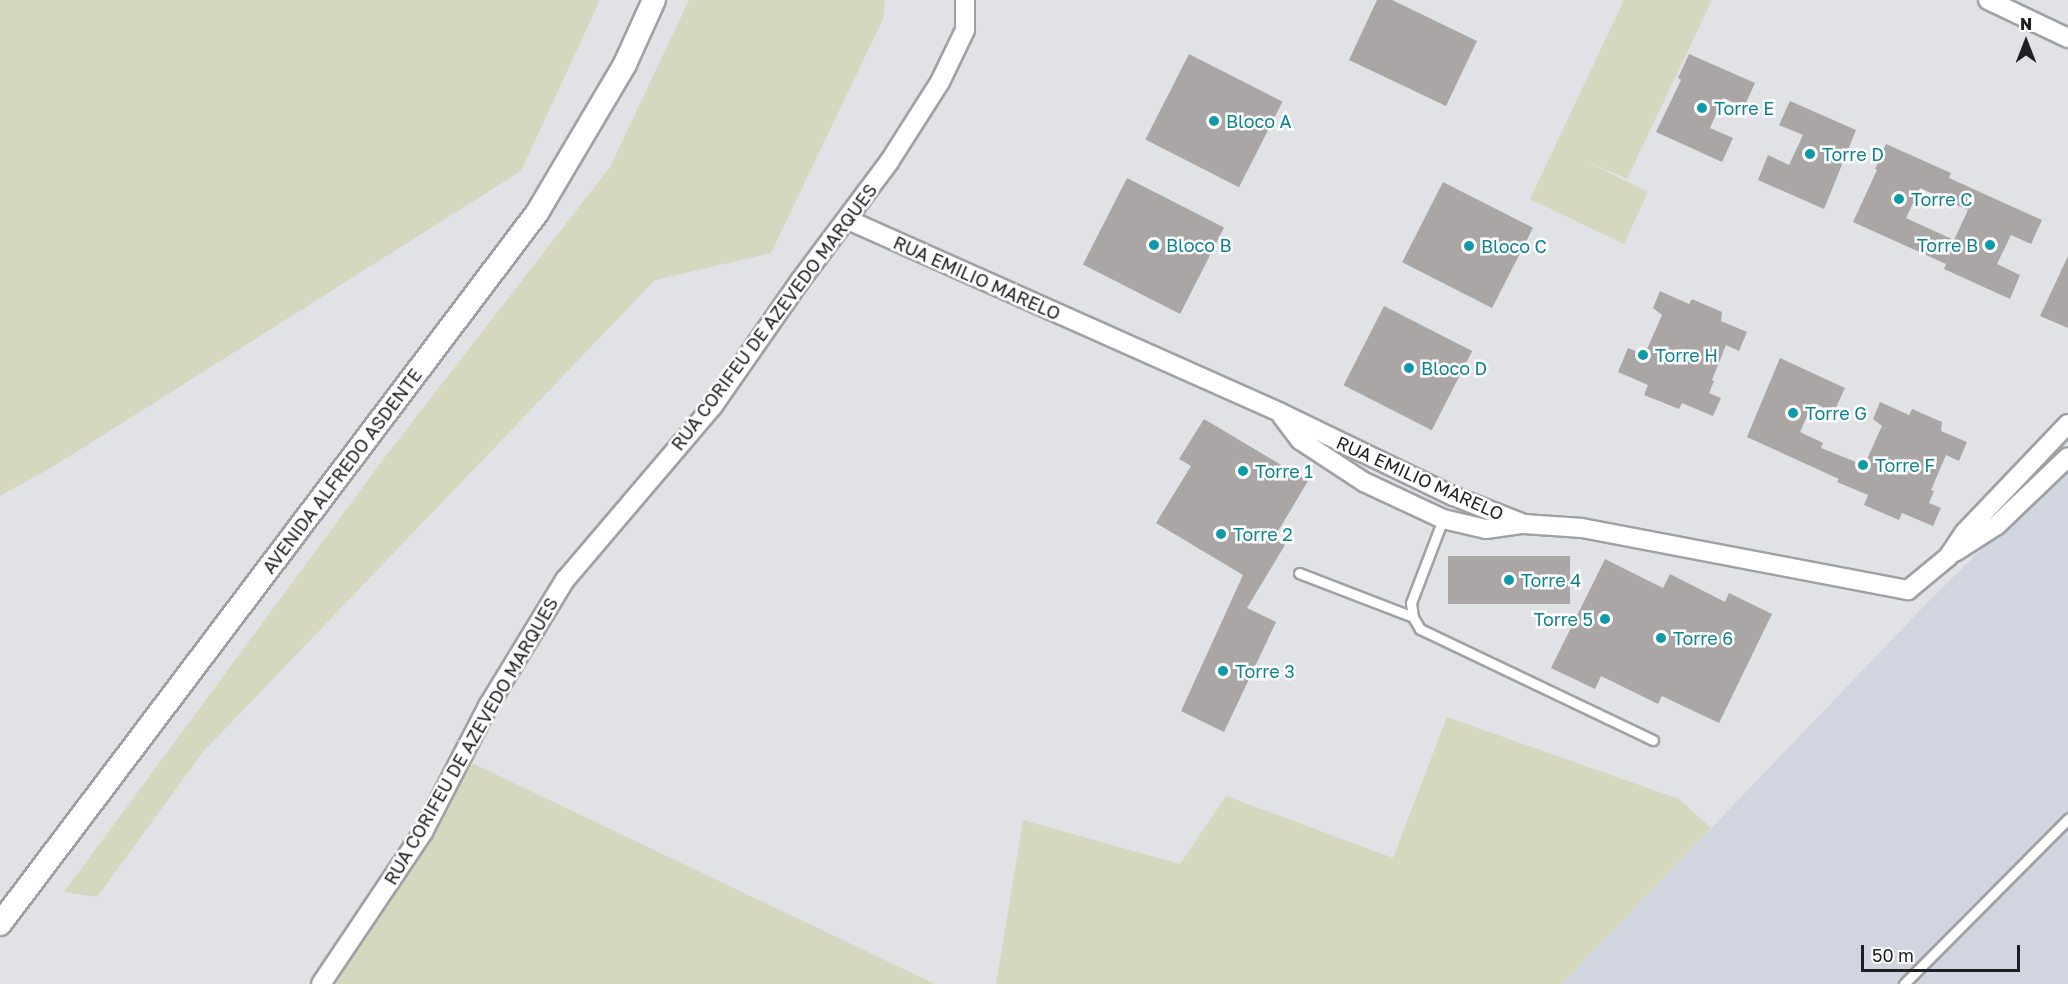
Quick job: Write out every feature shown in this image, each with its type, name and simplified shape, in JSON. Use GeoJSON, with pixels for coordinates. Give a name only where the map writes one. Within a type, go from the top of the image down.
{"type":"FeatureCollection","features":[{"type":"Feature","properties":{"kind":"street","name":"AVENIDA ALFREDO ASDENTE"},"geometry":{"type":"LineString","coordinates":[[0,924],[537,213],[619,74],[654,0]]}},
{"type":"Feature","properties":{"kind":"street","name":"RUA CORIFEU DE AZEVEDO MARQUES"},"geometry":{"type":"LineString","coordinates":[[321,984],[423,831],[488,706],[565,580],[713,406],[889,162],[940,82],[965,30],[965,0]]}},
{"type":"Feature","properties":{"kind":"street"},"geometry":{"type":"LineString","coordinates":[[1988,0],[2068,38]]}},
{"type":"Feature","properties":{"kind":"street","name":"RUA EMILIO MARELO"},"geometry":{"type":"LineString","coordinates":[[848,220],[1279,412],[1453,496],[1524,524],[1582,528],[1908,590],[1948,556],[1965,532],[2068,424]]}},
{"type":"Feature","properties":{"kind":"street"},"geometry":{"type":"LineString","coordinates":[[1279,412],[1300,440],[1364,482],[1443,519],[1486,529],[1524,524]]}},
{"type":"Feature","properties":{"kind":"street"},"geometry":{"type":"LineString","coordinates":[[1948,556],[1997,525],[2066,459],[2043,448]]}},
{"type":"Feature","properties":{"kind":"street"},"geometry":{"type":"LineString","coordinates":[[1364,482],[1376,459]]}},
{"type":"Feature","properties":{"kind":"street"},"geometry":{"type":"LineString","coordinates":[[1443,519],[1453,496]]}},
{"type":"Feature","properties":{"kind":"lane"},"geometry":{"type":"LineString","coordinates":[[1443,519],[1411,603],[1413,617],[1420,629],[1653,740]]}},
{"type":"Feature","properties":{"kind":"lane"},"geometry":{"type":"LineString","coordinates":[[1299,573],[1413,617]]}},
{"type":"Feature","properties":{"kind":"lane"},"geometry":{"type":"LineString","coordinates":[[1904,984],[2068,819]]}},
{"type":"Feature","properties":{"kind":"shaded area"},"geometry":{"type":"Polygon","coordinates":[[[2068,464],[2068,984],[1562,984],[1929,601],[2068,464]]]}},
{"type":"Feature","properties":{"kind":"green space"},"geometry":{"type":"Polygon","coordinates":[[[0,0],[600,0],[521,171],[54,466],[0,496],[0,0]]]}},
{"type":"Feature","properties":{"kind":"green space"},"geometry":{"type":"Polygon","coordinates":[[[689,0],[885,0],[883,19],[771,253],[655,280],[203,752],[97,897],[64,892],[385,457],[610,167],[689,0]]]}},
{"type":"Feature","properties":{"kind":"green space"},"geometry":{"type":"Polygon","coordinates":[[[1624,0],[1712,0],[1627,179],[1582,159],[1648,192],[1624,244],[1530,199],[1624,0]]]}},
{"type":"Feature","properties":{"kind":"green space"},"geometry":{"type":"Polygon","coordinates":[[[1447,717],[1679,799],[1711,828],[1562,984],[996,984],[1023,820],[1180,864],[1226,796],[1393,858],[1447,717]]]}},
{"type":"Feature","properties":{"kind":"green space"},"geometry":{"type":"Polygon","coordinates":[[[472,763],[935,984],[335,984],[434,832],[472,763]]]}},
{"type":"Feature","properties":{"kind":"building"},"geometry":{"type":"Polygon","coordinates":[[[1377,0],[1392,0],[1477,41],[1446,106],[1349,60],[1377,0]]]}},
{"type":"Feature","properties":{"kind":"building","name":"Bloco A"},"geometry":{"type":"Polygon","coordinates":[[[1189,54],[1283,102],[1239,187],[1145,140],[1189,54]]]}},
{"type":"Feature","properties":{"kind":"building","name":"Torre E"},"geometry":{"type":"Polygon","coordinates":[[[1689,54],[1755,83],[1744,107],[1723,98],[1710,128],[1733,138],[1722,162],[1656,132],[1681,80],[1678,78],[1689,54]]]}},
{"type":"Feature","properties":{"kind":"building","name":"Torre D"},"geometry":{"type":"Polygon","coordinates":[[[1790,101],[1856,130],[1824,209],[1758,180],[1768,155],[1789,165],[1803,135],[1779,125],[1790,101]]]}},
{"type":"Feature","properties":{"kind":"building"},"geometry":{"type":"Polygon","coordinates":[[[1886,144],[1951,173],[1949,178],[2042,220],[2031,244],[2011,235],[1997,264],[2020,275],[2010,299],[1944,269],[1946,264],[1853,222],[1877,170],[1875,169],[1886,144]],[[1920,188],[1906,218],[1954,240],[1968,210],[1920,188]]]}},
{"type":"Feature","properties":{"kind":"building","name":"Bloco B"},"geometry":{"type":"Polygon","coordinates":[[[1127,178],[1224,227],[1180,314],[1083,264],[1127,178]]]}},
{"type":"Feature","properties":{"kind":"building","name":"Bloco C"},"geometry":{"type":"Polygon","coordinates":[[[1443,182],[1533,228],[1492,308],[1402,262],[1443,182]]]}},
{"type":"Feature","properties":{"kind":"building"},"geometry":{"type":"Polygon","coordinates":[[[2068,256],[2068,328],[2040,316],[2068,256]]]}},
{"type":"Feature","properties":{"kind":"building","name":"Torre H"},"geometry":{"type":"Polygon","coordinates":[[[1660,291],[1689,304],[1692,299],[1722,312],[1721,321],[1747,332],[1739,351],[1726,345],[1709,393],[1721,398],[1713,416],[1682,403],[1679,409],[1644,395],[1648,385],[1618,372],[1628,348],[1641,353],[1644,347],[1647,349],[1662,315],[1653,308],[1660,291]]]}},
{"type":"Feature","properties":{"kind":"building","name":"Bloco D"},"geometry":{"type":"Polygon","coordinates":[[[1384,306],[1472,351],[1432,430],[1344,385],[1384,306]]]}},
{"type":"Feature","properties":{"kind":"building"},"geometry":{"type":"Polygon","coordinates":[[[1780,358],[1845,388],[1834,412],[1813,403],[1800,432],[1823,443],[1821,448],[1861,464],[1864,457],[1867,459],[1882,426],[1873,419],[1880,402],[1909,415],[1912,409],[1942,422],[1941,431],[1967,442],[1959,461],[1946,455],[1931,490],[1934,491],[1929,503],[1941,508],[1933,526],[1902,513],[1899,520],[1864,505],[1868,495],[1837,482],[1839,479],[1747,437],[1780,358]]]}},
{"type":"Feature","properties":{"kind":"building"},"geometry":{"type":"Polygon","coordinates":[[[1204,419],[1308,481],[1274,538],[1285,545],[1247,608],[1276,622],[1224,732],[1181,711],[1243,575],[1156,523],[1191,466],[1179,459],[1204,419]]]}},
{"type":"Feature","properties":{"kind":"building","name":"Torre 4"},"geometry":{"type":"Polygon","coordinates":[[[1448,556],[1570,556],[1570,604],[1448,604],[1448,556]]]}},
{"type":"Feature","properties":{"kind":"building"},"geometry":{"type":"Polygon","coordinates":[[[1605,559],[1663,588],[1670,574],[1725,602],[1729,593],[1772,614],[1719,723],[1662,696],[1658,704],[1601,676],[1595,689],[1551,668],[1605,559]]]}},
{"type":"Feature","properties":{"kind":"place","name":"Torre E"},"geometry":{"type":"Point","coordinates":[1702,108]}},
{"type":"Feature","properties":{"kind":"place","name":"Bloco A"},"geometry":{"type":"Point","coordinates":[1214,121]}},
{"type":"Feature","properties":{"kind":"place","name":"Torre D"},"geometry":{"type":"Point","coordinates":[1810,154]}},
{"type":"Feature","properties":{"kind":"place","name":"Torre C"},"geometry":{"type":"Point","coordinates":[1899,199]}},
{"type":"Feature","properties":{"kind":"place","name":"Bloco B"},"geometry":{"type":"Point","coordinates":[1154,245]}},
{"type":"Feature","properties":{"kind":"place","name":"Torre B"},"geometry":{"type":"Point","coordinates":[1990,245]}},
{"type":"Feature","properties":{"kind":"place","name":"Bloco C"},"geometry":{"type":"Point","coordinates":[1469,246]}},
{"type":"Feature","properties":{"kind":"place","name":"Torre H"},"geometry":{"type":"Point","coordinates":[1643,355]}},
{"type":"Feature","properties":{"kind":"place","name":"Bloco D"},"geometry":{"type":"Point","coordinates":[1409,368]}},
{"type":"Feature","properties":{"kind":"place","name":"Torre G"},"geometry":{"type":"Point","coordinates":[1793,413]}},
{"type":"Feature","properties":{"kind":"place","name":"Torre F"},"geometry":{"type":"Point","coordinates":[1863,465]}},
{"type":"Feature","properties":{"kind":"place","name":"Torre 1"},"geometry":{"type":"Point","coordinates":[1243,471]}},
{"type":"Feature","properties":{"kind":"place","name":"Torre 2"},"geometry":{"type":"Point","coordinates":[1221,534]}},
{"type":"Feature","properties":{"kind":"place","name":"Torre 4"},"geometry":{"type":"Point","coordinates":[1509,580]}},
{"type":"Feature","properties":{"kind":"place","name":"Torre 5"},"geometry":{"type":"Point","coordinates":[1605,619]}},
{"type":"Feature","properties":{"kind":"place","name":"Torre 6"},"geometry":{"type":"Point","coordinates":[1661,638]}},
{"type":"Feature","properties":{"kind":"place","name":"Torre 3"},"geometry":{"type":"Point","coordinates":[1223,671]}}]}
